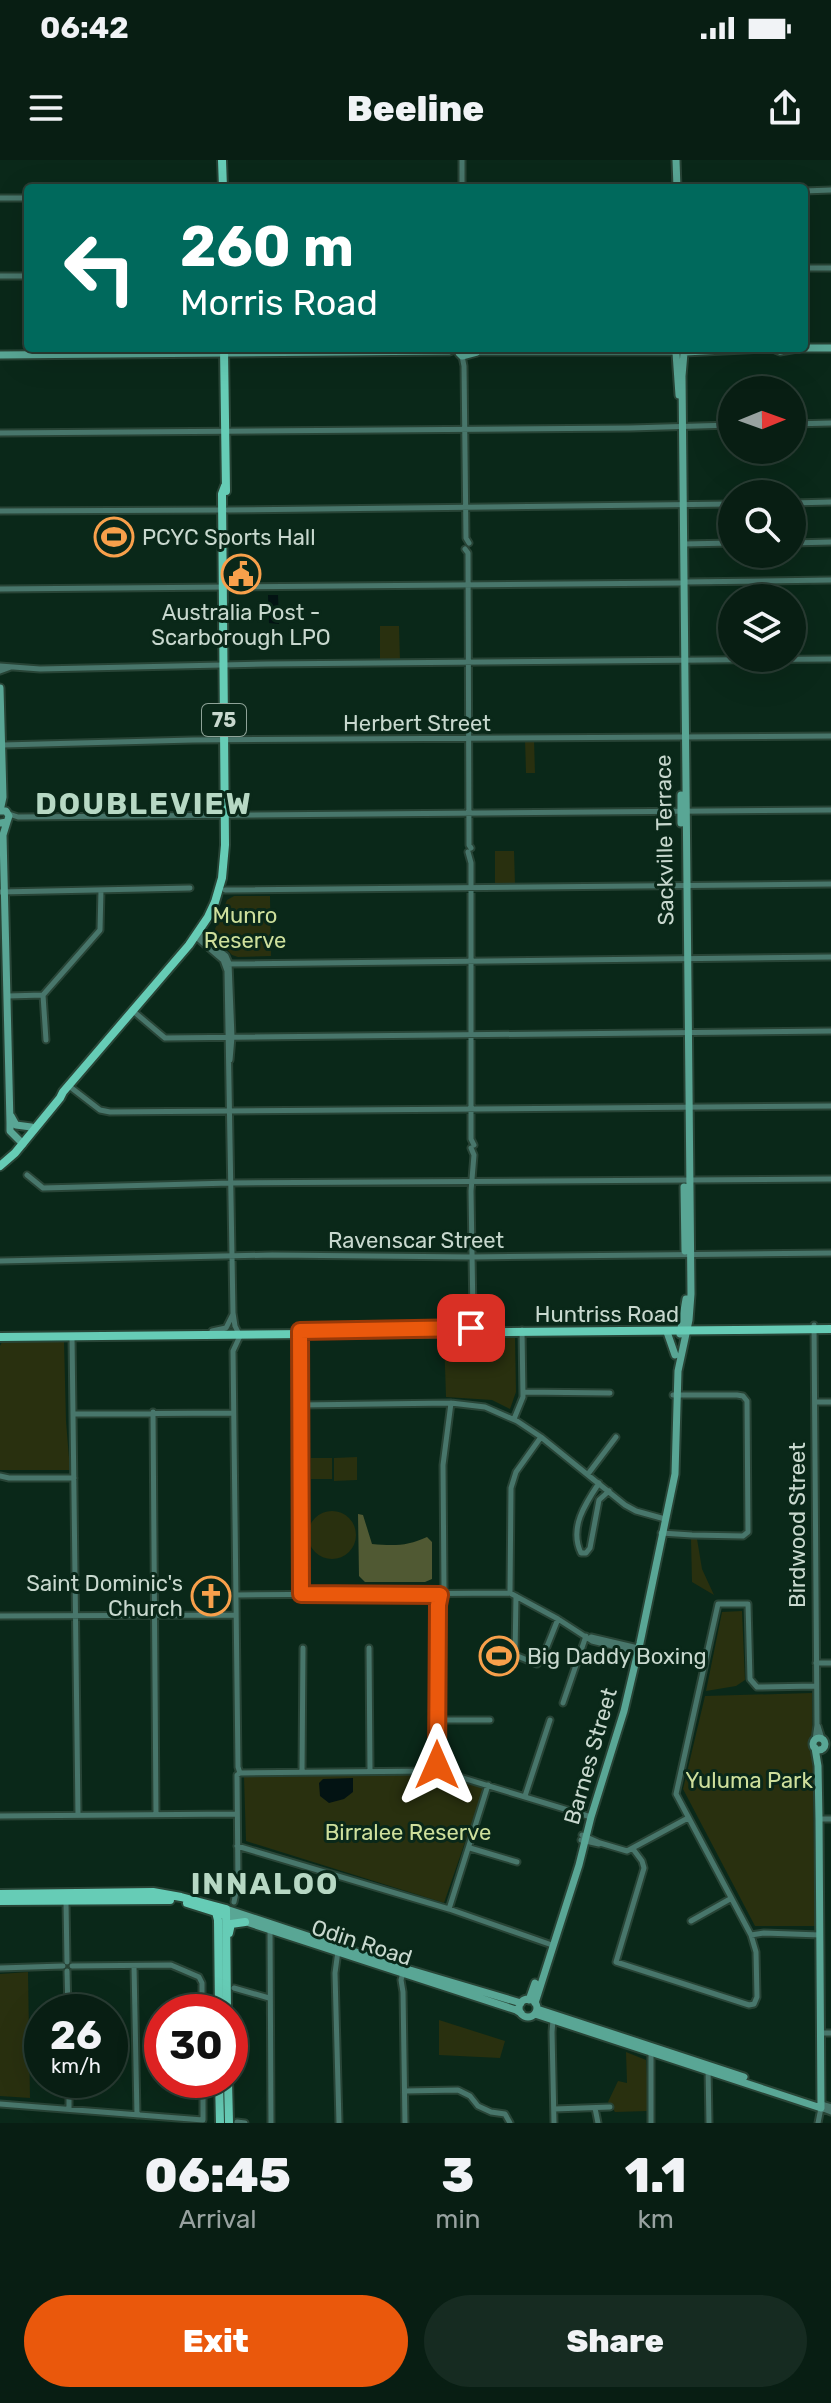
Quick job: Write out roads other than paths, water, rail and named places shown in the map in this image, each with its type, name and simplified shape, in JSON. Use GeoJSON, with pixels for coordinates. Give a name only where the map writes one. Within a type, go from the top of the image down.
{"type":"FeatureCollection","features":[{"type":"Feature","properties":{"kind":"main road"},"geometry":{"type":"LineString","coordinates":[[222,160],[223,184]]}},
{"type":"Feature","properties":{"kind":"main road"},"geometry":{"type":"LineString","coordinates":[[679,160],[679,184]]}},
{"type":"Feature","properties":{"kind":"main road"},"geometry":{"type":"LineString","coordinates":[[808,348],[831,348]]}},
{"type":"Feature","properties":{"kind":"main road"},"geometry":{"type":"LineString","coordinates":[[0,355],[134,352]]}},
{"type":"Feature","properties":{"kind":"main road","name":"75"},"geometry":{"type":"LineString","coordinates":[[0,1166],[212,919],[225,890],[229,866],[225,510],[222,494],[225,486],[224,352]]}},
{"type":"Feature","properties":{"kind":"main road","name":"Sackville Terrace"},"geometry":{"type":"LineString","coordinates":[[680,352],[688,1256],[684,1329]]}},
{"type":"Feature","properties":{"kind":"main road","name":"Sackville Terrace"},"geometry":{"type":"LineString","coordinates":[[682,504],[683,583]]}},
{"type":"Feature","properties":{"kind":"main road"},"geometry":{"type":"LineString","coordinates":[[0,688],[4,817],[3,967],[8,996],[4,1040],[7,1114],[10,1131],[22,1140]]}},
{"type":"Feature","properties":{"kind":"main road","name":"75"},"geometry":{"type":"LineString","coordinates":[[198,936],[215,902],[222,878],[227,817]]}},
{"type":"Feature","properties":{"kind":"main road","name":"75"},"geometry":{"type":"LineString","coordinates":[[22,1140],[57,1094],[66,1089]]}},
{"type":"Feature","properties":{"kind":"main road"},"geometry":{"type":"LineString","coordinates":[[7,1114],[16,1125],[31,1127]]}},
{"type":"Feature","properties":{"kind":"main road","name":"Huntriss Road"},"geometry":{"type":"LineString","coordinates":[[72,1335],[212,1331],[239,1334],[831,1327]]}},
{"type":"Feature","properties":{"kind":"main road","name":"Huntriss Road"},"geometry":{"type":"LineString","coordinates":[[300,1333],[480,1328],[667,1332],[684,1329]]}},
{"type":"Feature","properties":{"kind":"main road","name":"Barnes Street"},"geometry":{"type":"LineString","coordinates":[[531,2006],[583,1838],[635,1650],[673,1463],[675,1355],[684,1329]]}},
{"type":"Feature","properties":{"kind":"main road","name":"Barnes Street"},"geometry":{"type":"LineString","coordinates":[[675,1395],[684,1329]]}},
{"type":"Feature","properties":{"kind":"main road"},"geometry":{"type":"LineString","coordinates":[[667,1332],[675,1355]]}},
{"type":"Feature","properties":{"kind":"main road","name":"Huntriss Road"},"geometry":{"type":"LineString","coordinates":[[0,1335],[226,1337],[239,1334]]}},
{"type":"Feature","properties":{"kind":"main road","name":"Birdwood Street"},"geometry":{"type":"LineString","coordinates":[[822,2106],[818,1766],[823,1744]]}},
{"type":"Feature","properties":{"kind":"main road","name":"Odin Road"},"geometry":{"type":"LineString","coordinates":[[0,1901],[159,1893],[406,1972],[516,2010],[528,2017],[531,2006]]}},
{"type":"Feature","properties":{"kind":"main road","name":"Odin Road"},"geometry":{"type":"LineString","coordinates":[[0,1894],[66,1896]]}},
{"type":"Feature","properties":{"kind":"main road"},"geometry":{"type":"LineString","coordinates":[[221,1911],[227,1994]]}},
{"type":"Feature","properties":{"kind":"main road"},"geometry":{"type":"LineString","coordinates":[[219,1994],[218,1920],[221,1911]]}},
{"type":"Feature","properties":{"kind":"main road","name":"Odin Road"},"geometry":{"type":"LineString","coordinates":[[221,1911],[245,1922],[270,1927]]}},
{"type":"Feature","properties":{"kind":"main road"},"geometry":{"type":"LineString","coordinates":[[226,1958],[231,1924],[245,1922]]}},
{"type":"Feature","properties":{"kind":"main road","name":"Odin Road"},"geometry":{"type":"LineString","coordinates":[[406,1972],[531,2006],[556,2019],[822,2106]]}},
{"type":"Feature","properties":{"kind":"main road"},"geometry":{"type":"LineString","coordinates":[[521,2013],[531,2006]]}},
{"type":"Feature","properties":{"kind":"main road"},"geometry":{"type":"LineString","coordinates":[[219,2098],[220,2123]]}},
{"type":"Feature","properties":{"kind":"main road"},"geometry":{"type":"LineString","coordinates":[[228,2098],[229,2123]]}},
{"type":"Feature","properties":{"kind":"street"},"geometry":{"type":"LineString","coordinates":[[462,160],[462,184]]}},
{"type":"Feature","properties":{"kind":"street"},"geometry":{"type":"LineString","coordinates":[[808,191],[831,190]]}},
{"type":"Feature","properties":{"kind":"street"},"geometry":{"type":"LineString","coordinates":[[0,198],[24,198]]}},
{"type":"Feature","properties":{"kind":"street"},"geometry":{"type":"LineString","coordinates":[[808,268],[831,268]]}},
{"type":"Feature","properties":{"kind":"street"},"geometry":{"type":"LineString","coordinates":[[0,276],[24,276]]}},
{"type":"Feature","properties":{"kind":"street"},"geometry":{"type":"LineString","coordinates":[[462,352],[468,553],[473,1316],[480,1328]]}},
{"type":"Feature","properties":{"kind":"street"},"geometry":{"type":"LineString","coordinates":[[806,424],[831,423]]}},
{"type":"Feature","properties":{"kind":"street"},"geometry":{"type":"LineString","coordinates":[[0,433],[718,425]]}},
{"type":"Feature","properties":{"kind":"street"},"geometry":{"type":"LineString","coordinates":[[806,503],[831,502]]}},
{"type":"Feature","properties":{"kind":"street"},"geometry":{"type":"LineString","coordinates":[[0,511],[718,504]]}},
{"type":"Feature","properties":{"kind":"street"},"geometry":{"type":"LineString","coordinates":[[806,543],[831,542]]}},
{"type":"Feature","properties":{"kind":"street"},"geometry":{"type":"LineString","coordinates":[[684,544],[718,543]]}},
{"type":"Feature","properties":{"kind":"street"},"geometry":{"type":"LineString","coordinates":[[0,589],[831,580]]}},
{"type":"Feature","properties":{"kind":"street"},"geometry":{"type":"LineString","coordinates":[[0,668],[831,659]]}},
{"type":"Feature","properties":{"kind":"street","name":"Herbert Street"},"geometry":{"type":"LineString","coordinates":[[3,745],[227,740],[831,736]]}},
{"type":"Feature","properties":{"kind":"street"},"geometry":{"type":"LineString","coordinates":[[4,817],[831,810]]}},
{"type":"Feature","properties":{"kind":"street"},"geometry":{"type":"LineString","coordinates":[[225,890],[831,884]]}},
{"type":"Feature","properties":{"kind":"street"},"geometry":{"type":"LineString","coordinates":[[2,892],[190,888]]}},
{"type":"Feature","properties":{"kind":"street"},"geometry":{"type":"LineString","coordinates":[[8,996],[43,995],[100,930],[101,890]]}},
{"type":"Feature","properties":{"kind":"street"},"geometry":{"type":"LineString","coordinates":[[198,936],[226,956],[228,966],[233,1313],[239,1334],[233,1351],[233,1413],[240,1773]]}},
{"type":"Feature","properties":{"kind":"street"},"geometry":{"type":"LineString","coordinates":[[228,966],[831,957]]}},
{"type":"Feature","properties":{"kind":"street"},"geometry":{"type":"LineString","coordinates":[[43,995],[46,1040]]}},
{"type":"Feature","properties":{"kind":"street"},"geometry":{"type":"LineString","coordinates":[[133,1011],[165,1038],[831,1031]]}},
{"type":"Feature","properties":{"kind":"street"},"geometry":{"type":"LineString","coordinates":[[66,1089],[100,1110],[110,1112],[831,1106]]}},
{"type":"Feature","properties":{"kind":"street"},"geometry":{"type":"LineString","coordinates":[[27,1175],[43,1188],[231,1183],[831,1179]]}},
{"type":"Feature","properties":{"kind":"street","name":"Ravenscar Street"},"geometry":{"type":"LineString","coordinates":[[0,1261],[232,1256],[831,1253]]}},
{"type":"Feature","properties":{"kind":"street"},"geometry":{"type":"LineString","coordinates":[[212,1331],[226,1328],[233,1313]]}},
{"type":"Feature","properties":{"kind":"street","name":"Birdwood Street"},"geometry":{"type":"LineString","coordinates":[[814,1327],[816,1686],[817,1725],[823,1744]]}},
{"type":"Feature","properties":{"kind":"street"},"geometry":{"type":"LineString","coordinates":[[514,1419],[523,1392],[522,1330]]}},
{"type":"Feature","properties":{"kind":"street"},"geometry":{"type":"LineString","coordinates":[[300,1333],[301,1594]]}},
{"type":"Feature","properties":{"kind":"street"},"geometry":{"type":"LineString","coordinates":[[72,1335],[78,1815]]}},
{"type":"Feature","properties":{"kind":"street"},"geometry":{"type":"LineString","coordinates":[[226,1337],[233,1351]]}},
{"type":"Feature","properties":{"kind":"street"},"geometry":{"type":"LineString","coordinates":[[523,1392],[610,1393]]}},
{"type":"Feature","properties":{"kind":"street"},"geometry":{"type":"LineString","coordinates":[[661,1532],[743,1536],[748,1532],[747,1401],[737,1395],[675,1395]]}},
{"type":"Feature","properties":{"kind":"street"},"geometry":{"type":"LineString","coordinates":[[815,1402],[831,1402]]}},
{"type":"Feature","properties":{"kind":"street"},"geometry":{"type":"LineString","coordinates":[[301,1405],[451,1403],[485,1407],[514,1419],[541,1437],[636,1511],[664,1519]]}},
{"type":"Feature","properties":{"kind":"street"},"geometry":{"type":"LineString","coordinates":[[436,1768],[438,1605],[444,1588],[443,1465],[451,1403]]}},
{"type":"Feature","properties":{"kind":"street"},"geometry":{"type":"LineString","coordinates":[[153,1412],[156,1814]]}},
{"type":"Feature","properties":{"kind":"street"},"geometry":{"type":"LineString","coordinates":[[73,1414],[233,1413]]}},
{"type":"Feature","properties":{"kind":"street"},"geometry":{"type":"LineString","coordinates":[[541,1437],[516,1472],[511,1488],[515,1655],[537,1664],[542,1659],[558,1619]]}},
{"type":"Feature","properties":{"kind":"street"},"geometry":{"type":"LineString","coordinates":[[588,1474],[616,1437]]}},
{"type":"Feature","properties":{"kind":"street"},"geometry":{"type":"LineString","coordinates":[[0,1479],[74,1478]]}},
{"type":"Feature","properties":{"kind":"street"},"geometry":{"type":"LineString","coordinates":[[599,1483],[583,1507],[578,1523],[578,1549],[581,1553],[586,1553],[590,1548],[599,1500],[609,1491]]}},
{"type":"Feature","properties":{"kind":"street"},"geometry":{"type":"LineString","coordinates":[[236,1595],[513,1594],[592,1641],[635,1650]]}},
{"type":"Feature","properties":{"kind":"street"},"geometry":{"type":"LineString","coordinates":[[633,1849],[644,1868],[616,1962],[749,2005],[754,2004],[757,1997],[756,1952],[751,1935],[676,1794],[718,1604],[748,1604],[750,1679],[757,1687],[816,1686]]}},
{"type":"Feature","properties":{"kind":"street"},"geometry":{"type":"LineString","coordinates":[[0,1616],[235,1615]]}},
{"type":"Feature","properties":{"kind":"street"},"geometry":{"type":"LineString","coordinates":[[563,1703],[586,1636]]}},
{"type":"Feature","properties":{"kind":"street"},"geometry":{"type":"LineString","coordinates":[[302,1771],[303,1648]]}},
{"type":"Feature","properties":{"kind":"street"},"geometry":{"type":"LineString","coordinates":[[369,1648],[370,1770]]}},
{"type":"Feature","properties":{"kind":"street"},"geometry":{"type":"LineString","coordinates":[[816,1663],[831,1663]]}},
{"type":"Feature","properties":{"kind":"street"},"geometry":{"type":"LineString","coordinates":[[437,1720],[490,1720]]}},
{"type":"Feature","properties":{"kind":"street"},"geometry":{"type":"LineString","coordinates":[[525,1796],[550,1720]]}},
{"type":"Feature","properties":{"kind":"street"},"geometry":{"type":"LineString","coordinates":[[240,1773],[432,1771],[436,1768]]}},
{"type":"Feature","properties":{"kind":"street"},"geometry":{"type":"LineString","coordinates":[[436,1768],[589,1816]]}},
{"type":"Feature","properties":{"kind":"street"},"geometry":{"type":"LineString","coordinates":[[234,1902],[238,1883],[237,1775],[240,1773]]}},
{"type":"Feature","properties":{"kind":"street"},"geometry":{"type":"LineString","coordinates":[[449,1909],[488,1785]]}},
{"type":"Feature","properties":{"kind":"street"},"geometry":{"type":"LineString","coordinates":[[0,1816],[237,1814]]}},
{"type":"Feature","properties":{"kind":"street"},"geometry":{"type":"LineString","coordinates":[[583,1838],[597,1845],[600,1843],[620,1850],[633,1849],[688,1818]]}},
{"type":"Feature","properties":{"kind":"street"},"geometry":{"type":"LineString","coordinates":[[819,1819],[831,1819]]}},
{"type":"Feature","properties":{"kind":"street"},"geometry":{"type":"LineString","coordinates":[[237,1846],[449,1909],[551,1945]]}},
{"type":"Feature","properties":{"kind":"street"},"geometry":{"type":"LineString","coordinates":[[470,1848],[517,1862]]}},
{"type":"Feature","properties":{"kind":"street"},"geometry":{"type":"LineString","coordinates":[[66,1896],[68,1994]]}},
{"type":"Feature","properties":{"kind":"street"},"geometry":{"type":"LineString","coordinates":[[691,1921],[730,1899]]}},
{"type":"Feature","properties":{"kind":"street"},"geometry":{"type":"LineString","coordinates":[[270,1927],[271,2123]]}},
{"type":"Feature","properties":{"kind":"street"},"geometry":{"type":"LineString","coordinates":[[270,1946],[280,1931]]}},
{"type":"Feature","properties":{"kind":"street"},"geometry":{"type":"LineString","coordinates":[[751,1935],[820,1935]]}},
{"type":"Feature","properties":{"kind":"street"},"geometry":{"type":"LineString","coordinates":[[339,2123],[335,1965],[340,1950]]}},
{"type":"Feature","properties":{"kind":"street"},"geometry":{"type":"LineString","coordinates":[[0,1968],[171,1965],[199,1977],[202,1994]]}},
{"type":"Feature","properties":{"kind":"street"},"geometry":{"type":"LineString","coordinates":[[134,1966],[137,2115]]}},
{"type":"Feature","properties":{"kind":"street"},"geometry":{"type":"LineString","coordinates":[[405,2123],[403,1992],[406,1972]]}},
{"type":"Feature","properties":{"kind":"street"},"geometry":{"type":"LineString","coordinates":[[234,1988],[269,1998]]}},
{"type":"Feature","properties":{"kind":"street"},"geometry":{"type":"LineString","coordinates":[[554,2123],[552,2042],[556,2019]]}},
{"type":"Feature","properties":{"kind":"street"},"geometry":{"type":"LineString","coordinates":[[822,2033],[831,2033]]}},
{"type":"Feature","properties":{"kind":"street"},"geometry":{"type":"LineString","coordinates":[[651,2123],[654,2050]]}},
{"type":"Feature","properties":{"kind":"street"},"geometry":{"type":"LineString","coordinates":[[709,2123],[711,2069]]}},
{"type":"Feature","properties":{"kind":"street"},"geometry":{"type":"LineString","coordinates":[[405,2091],[458,2090],[470,2096],[483,2109],[505,2114],[510,2123]]}},
{"type":"Feature","properties":{"kind":"street"},"geometry":{"type":"LineString","coordinates":[[69,2098],[69,2109]]}},
{"type":"Feature","properties":{"kind":"street"},"geometry":{"type":"LineString","coordinates":[[0,2104],[137,2115],[163,2120],[203,2120],[203,2098]]}},
{"type":"Feature","properties":{"kind":"street"},"geometry":{"type":"LineString","coordinates":[[818,2123],[822,2106]]}},
{"type":"Feature","properties":{"kind":"street","name":"Odin Road"},"geometry":{"type":"LineString","coordinates":[[822,2106],[831,2110]]}},
{"type":"Feature","properties":{"kind":"street"},"geometry":{"type":"LineString","coordinates":[[554,2109],[610,2107]]}},
{"type":"Feature","properties":{"kind":"street"},"geometry":{"type":"LineString","coordinates":[[595,2108],[598,2123]]}},
{"type":"Feature","properties":{"kind":"street"},"geometry":{"type":"LineString","coordinates":[[237,2122],[245,2123]]}},
{"type":"Feature","properties":{"kind":"place","name":"PCYC Sports Hall"},"geometry":{"type":"Point","coordinates":[114,537]}},
{"type":"Feature","properties":{"kind":"place","name":"Australia Post - Scarborough LPO"},"geometry":{"type":"Point","coordinates":[241,574]}},
{"type":"Feature","properties":{"kind":"place","name":"Saint Dominic's Church"},"geometry":{"type":"Point","coordinates":[211,1596]}},
{"type":"Feature","properties":{"kind":"place","name":"Big Daddy Boxing"},"geometry":{"type":"Point","coordinates":[499,1656]}},
{"type":"Feature","properties":{"kind":"district","name":"DOUBLEVIEW"},"geometry":{"type":"Point","coordinates":[144,804]}},
{"type":"Feature","properties":{"kind":"district","name":"INNALOO"},"geometry":{"type":"Point","coordinates":[265,1884]}},
{"type":"Feature","properties":{"kind":"park label","name":"Munro Reserve"},"geometry":{"type":"Point","coordinates":[245,928]}},
{"type":"Feature","properties":{"kind":"park label","name":"Yuluma Park"},"geometry":{"type":"Point","coordinates":[749,1780]}},
{"type":"Feature","properties":{"kind":"park label","name":"Birralee Reserve"},"geometry":{"type":"Point","coordinates":[408,1832]}}]}
